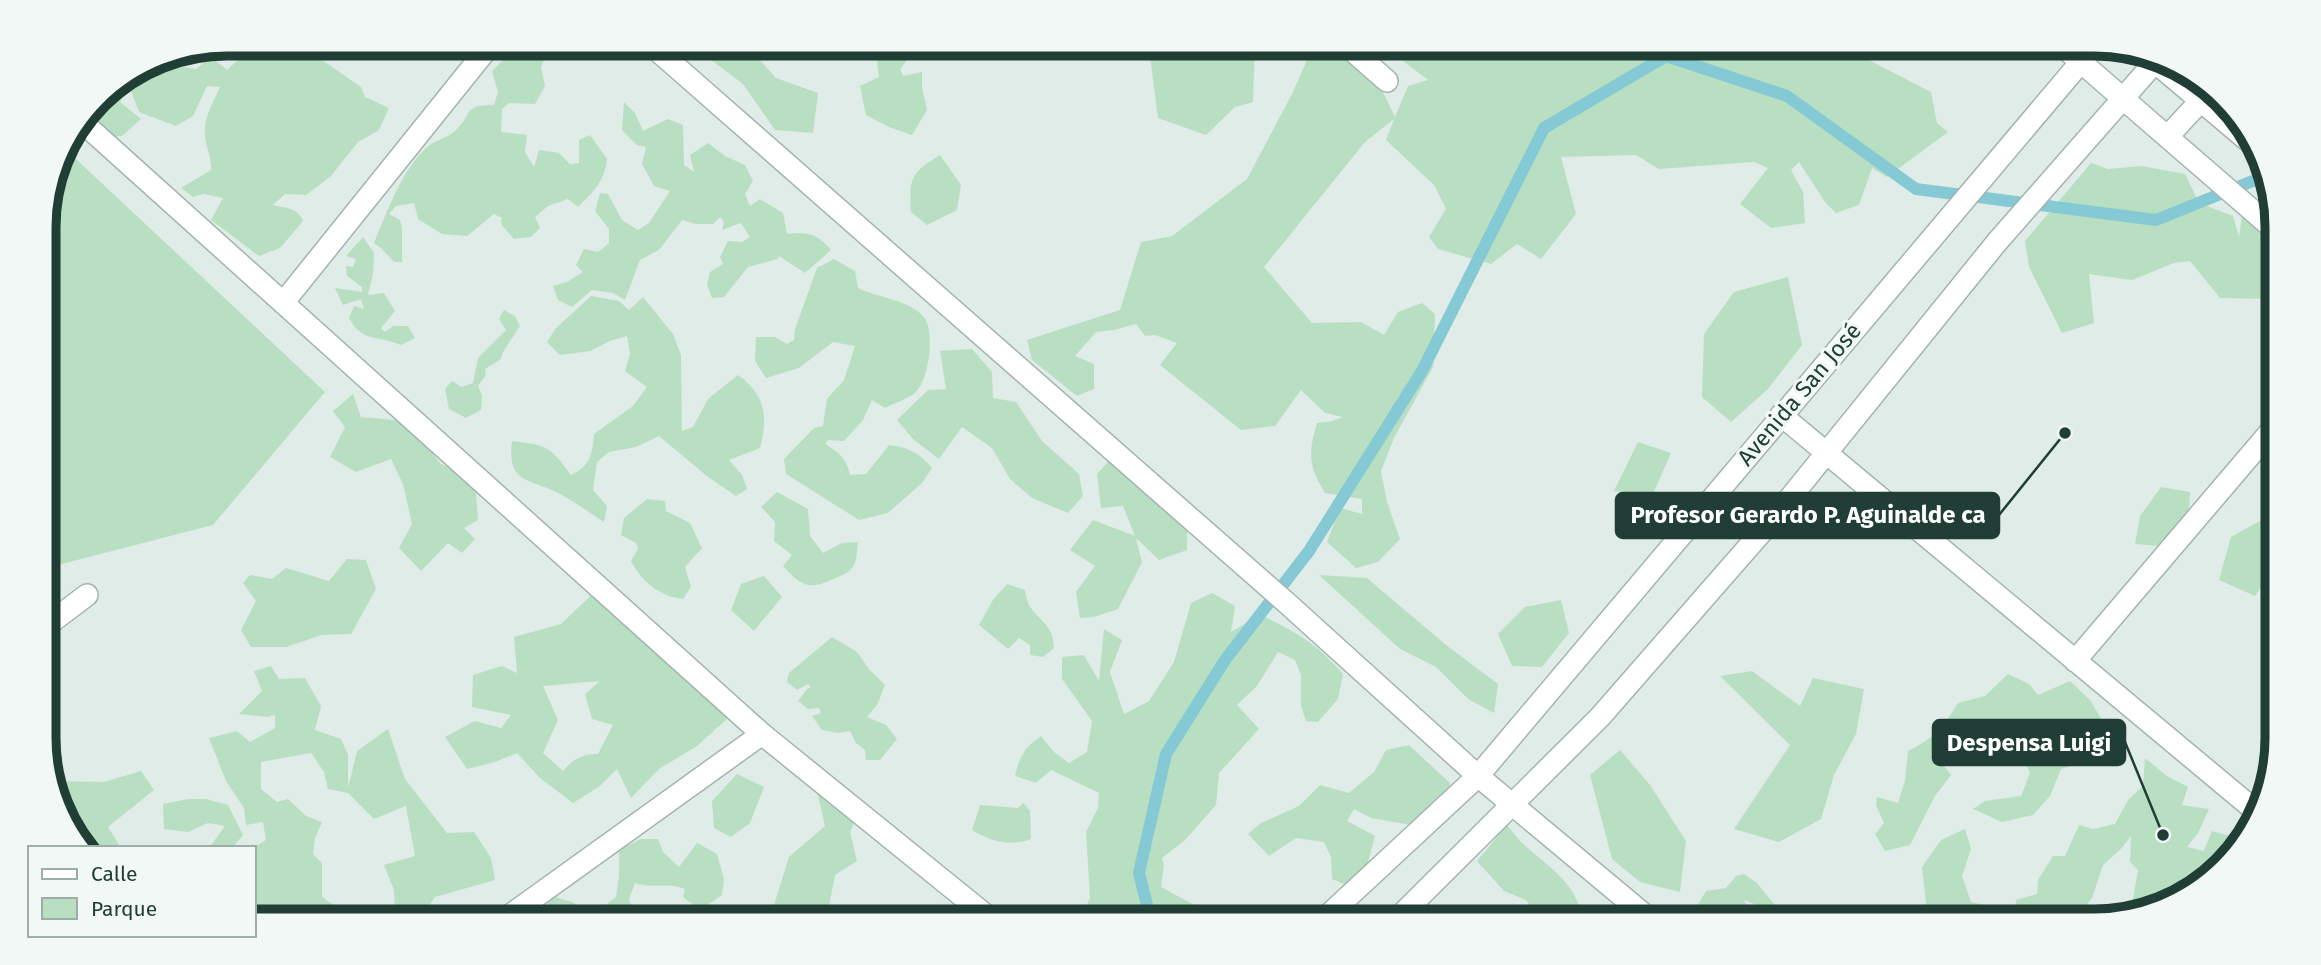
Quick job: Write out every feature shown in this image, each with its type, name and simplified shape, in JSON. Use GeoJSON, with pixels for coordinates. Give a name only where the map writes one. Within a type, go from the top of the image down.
{"type":"FeatureCollection","features":[{"type":"Feature","properties":{"kind":"street"},"geometry":{"type":"LineString","coordinates":[[284,303],[481,56]]}},
{"type":"Feature","properties":{"kind":"street"},"geometry":{"type":"LineString","coordinates":[[664,56],[1289,605],[1478,776],[1638,909]]}},
{"type":"Feature","properties":{"kind":"street"},"geometry":{"type":"LineString","coordinates":[[1359,56],[1387,81]]}},
{"type":"Feature","properties":{"kind":"street"},"geometry":{"type":"LineString","coordinates":[[2074,56],[2265,221]]}},
{"type":"Feature","properties":{"kind":"street","name":"Avenida San José"},"geometry":{"type":"LineString","coordinates":[[1335,909],[1478,776],[2085,56]]}},
{"type":"Feature","properties":{"kind":"street"},"geometry":{"type":"LineString","coordinates":[[1407,909],[1600,717],[1773,519],[1997,242],[2124,99],[2145,64]]}},
{"type":"Feature","properties":{"kind":"street"},"geometry":{"type":"LineString","coordinates":[[2182,81],[2204,97],[2231,125]]}},
{"type":"Feature","properties":{"kind":"street"},"geometry":{"type":"LineString","coordinates":[[2168,136],[2204,97]]}},
{"type":"Feature","properties":{"kind":"street"},"geometry":{"type":"LineString","coordinates":[[88,128],[762,734],[978,909]]}},
{"type":"Feature","properties":{"kind":"street"},"geometry":{"type":"LineString","coordinates":[[1782,415],[2250,806]]}},
{"type":"Feature","properties":{"kind":"street"},"geometry":{"type":"LineString","coordinates":[[2075,661],[2265,438]]}},
{"type":"Feature","properties":{"kind":"street"},"geometry":{"type":"LineString","coordinates":[[56,619],[87,596]]}},
{"type":"Feature","properties":{"kind":"street"},"geometry":{"type":"LineString","coordinates":[[519,909],[762,734]]}},
{"type":"Feature","properties":{"kind":"green space"},"geometry":{"type":"Polygon","coordinates":[[[238,56],[316,56],[361,87],[365,97],[389,108],[379,130],[358,142],[331,176],[306,195],[285,194],[273,205],[298,213],[303,221],[280,248],[259,256],[211,220],[223,198],[204,194],[193,197],[181,188],[211,170],[205,129],[209,111],[220,87],[207,86],[193,116],[176,126],[139,112],[130,88],[141,79],[171,65],[196,69],[211,57],[227,70],[240,58],[238,56]]]}},
{"type":"Feature","properties":{"kind":"green space"},"geometry":{"type":"Polygon","coordinates":[[[507,56],[546,56],[541,67],[545,86],[535,104],[509,103],[502,109],[501,132],[527,135],[525,152],[534,167],[539,150],[559,153],[570,164],[579,163],[579,140],[590,135],[607,159],[601,180],[578,207],[568,199],[548,206],[535,217],[540,228],[531,237],[514,239],[501,224],[502,218],[494,214],[467,236],[442,234],[418,219],[414,203],[396,206],[389,214],[400,220],[402,262],[394,262],[374,243],[402,181],[425,149],[454,132],[473,108],[494,105],[498,92],[492,71],[507,56]]]}},
{"type":"Feature","properties":{"kind":"green space"},"geometry":{"type":"Polygon","coordinates":[[[707,56],[756,56],[776,78],[818,93],[813,133],[775,130],[743,84],[707,56]]]}},
{"type":"Feature","properties":{"kind":"green space"},"geometry":{"type":"Polygon","coordinates":[[[876,56],[910,56],[900,69],[903,76],[922,72],[927,110],[912,135],[866,115],[860,86],[879,77],[876,56]]]}},
{"type":"Feature","properties":{"kind":"green space"},"geometry":{"type":"Polygon","coordinates":[[[1150,56],[1255,56],[1253,102],[1235,107],[1206,135],[1158,118],[1150,56]]]}},
{"type":"Feature","properties":{"kind":"green space"},"geometry":{"type":"Polygon","coordinates":[[[1309,56],[1344,56],[1371,67],[1395,117],[1408,86],[1428,80],[1397,56],[1861,56],[1931,92],[1937,123],[1948,132],[1887,177],[1872,168],[1859,205],[1836,213],[1825,202],[1799,162],[1791,170],[1803,192],[1805,223],[1771,228],[1740,204],[1768,168],[1754,162],[1659,169],[1636,155],[1561,157],[1576,214],[1541,259],[1517,244],[1491,264],[1438,249],[1429,237],[1446,209],[1434,185],[1386,140],[1394,119],[1365,142],[1264,267],[1312,323],[1361,322],[1384,335],[1398,312],[1422,303],[1435,314],[1433,367],[1394,438],[1381,471],[1387,502],[1400,539],[1378,562],[1356,568],[1327,542],[1340,508],[1362,514],[1362,499],[1325,493],[1311,459],[1317,423],[1343,417],[1325,413],[1301,390],[1275,426],[1241,430],[1160,365],[1177,343],[1155,335],[1145,336],[1136,324],[1096,332],[1075,356],[1094,364],[1094,389],[1077,396],[1032,360],[1027,340],[1120,310],[1141,242],[1172,236],[1247,179],[1309,56]]]}},
{"type":"Feature","properties":{"kind":"green space"},"geometry":{"type":"Polygon","coordinates":[[[128,88],[120,102],[141,119],[122,136],[101,137],[92,122],[128,88]]]}},
{"type":"Feature","properties":{"kind":"green space"},"geometry":{"type":"Polygon","coordinates":[[[624,102],[635,113],[643,131],[668,119],[683,125],[684,165],[694,172],[690,155],[708,143],[725,156],[745,165],[753,181],[745,194],[750,206],[760,199],[783,213],[787,234],[812,235],[831,250],[805,273],[779,256],[778,259],[748,267],[724,297],[712,298],[707,285],[710,272],[723,264],[720,257],[728,241],[742,242],[750,237],[741,223],[722,230],[724,222],[720,217],[713,224],[696,224],[682,220],[659,250],[640,260],[625,300],[613,293],[592,290],[572,307],[558,300],[553,286],[567,282],[583,272],[576,265],[584,249],[598,252],[609,243],[609,229],[595,211],[600,193],[608,194],[622,220],[638,230],[649,223],[670,191],[654,186],[642,164],[646,147],[637,145],[622,130],[624,102]]]}},
{"type":"Feature","properties":{"kind":"green space"},"geometry":{"type":"Polygon","coordinates":[[[72,155],[325,392],[213,525],[56,565],[56,215],[62,182],[72,155]]]}},
{"type":"Feature","properties":{"kind":"green space"},"geometry":{"type":"Polygon","coordinates":[[[940,155],[961,185],[957,210],[927,225],[911,212],[912,183],[923,167],[940,155]]]}},
{"type":"Feature","properties":{"kind":"green space"},"geometry":{"type":"Polygon","coordinates":[[[2091,163],[2108,169],[2142,166],[2185,174],[2199,203],[2233,216],[2239,237],[2244,203],[2265,228],[2265,297],[2220,298],[2190,261],[2174,263],[2132,280],[2089,274],[2094,323],[2062,333],[2029,267],[2025,241],[2091,163]]]}},
{"type":"Feature","properties":{"kind":"green space"},"geometry":{"type":"Polygon","coordinates":[[[363,237],[374,253],[368,295],[384,293],[395,311],[381,328],[385,332],[393,326],[408,326],[415,338],[401,345],[365,335],[354,326],[349,318],[354,306],[364,309],[361,299],[343,305],[335,288],[362,292],[362,287],[347,276],[346,266],[353,267],[356,259],[346,256],[363,237]]]}},
{"type":"Feature","properties":{"kind":"green space"},"geometry":{"type":"Polygon","coordinates":[[[834,259],[855,271],[858,288],[901,302],[916,310],[923,316],[929,332],[927,367],[915,393],[885,408],[872,400],[863,420],[844,441],[828,440],[825,444],[842,457],[850,475],[866,474],[889,445],[913,452],[932,468],[922,483],[888,513],[859,520],[786,474],[784,459],[814,428],[823,426],[827,399],[844,380],[855,346],[833,342],[799,368],[766,378],[755,361],[756,337],[775,337],[787,344],[794,340],[795,329],[817,268],[834,259]]]}},
{"type":"Feature","properties":{"kind":"green space"},"geometry":{"type":"Polygon","coordinates":[[[1788,277],[1802,345],[1768,389],[1731,422],[1702,397],[1704,334],[1734,292],[1788,277]]]}},
{"type":"Feature","properties":{"kind":"green space"},"geometry":{"type":"Polygon","coordinates":[[[591,296],[619,301],[629,310],[643,297],[673,334],[681,355],[682,431],[693,427],[708,399],[738,375],[754,390],[764,417],[760,448],[729,460],[742,475],[747,489],[736,496],[708,477],[659,436],[636,447],[609,452],[597,462],[593,490],[607,506],[604,522],[562,495],[517,473],[511,456],[512,441],[547,449],[571,475],[583,468],[589,459],[594,434],[633,406],[647,387],[625,371],[630,354],[627,336],[590,351],[560,355],[547,342],[556,328],[591,296]]]}},
{"type":"Feature","properties":{"kind":"green space"},"geometry":{"type":"Polygon","coordinates":[[[504,310],[515,316],[520,326],[501,359],[485,369],[486,375],[478,386],[482,395],[481,410],[466,418],[449,409],[445,389],[452,381],[462,387],[473,383],[478,358],[506,330],[499,319],[504,310]]]}},
{"type":"Feature","properties":{"kind":"green space"},"geometry":{"type":"Polygon","coordinates":[[[972,349],[992,372],[993,398],[1016,402],[1042,441],[1079,474],[1083,496],[1068,513],[1032,498],[1010,479],[992,448],[962,427],[939,459],[913,439],[897,420],[928,390],[946,389],[940,351],[972,349]]]}},
{"type":"Feature","properties":{"kind":"green space"},"geometry":{"type":"Polygon","coordinates":[[[353,394],[361,417],[406,421],[441,464],[460,471],[476,493],[478,520],[464,528],[475,539],[462,553],[448,543],[421,571],[399,548],[412,524],[403,484],[391,459],[356,472],[330,457],[345,427],[333,411],[353,394]]]}},
{"type":"Feature","properties":{"kind":"green space"},"geometry":{"type":"Polygon","coordinates":[[[1638,442],[1671,453],[1652,496],[1614,491],[1638,442]]]}},
{"type":"Feature","properties":{"kind":"green space"},"geometry":{"type":"Polygon","coordinates":[[[1116,453],[1187,526],[1187,550],[1159,560],[1136,538],[1142,562],[1118,609],[1094,617],[1080,618],[1076,592],[1095,566],[1070,550],[1093,520],[1135,536],[1123,506],[1101,508],[1097,474],[1116,453]]]}},
{"type":"Feature","properties":{"kind":"green space"},"geometry":{"type":"Polygon","coordinates":[[[2161,487],[2190,492],[2189,509],[2161,546],[2135,544],[2140,516],[2161,487]]]}},
{"type":"Feature","properties":{"kind":"green space"},"geometry":{"type":"Polygon","coordinates":[[[777,492],[808,509],[810,536],[823,553],[842,543],[858,542],[855,563],[850,571],[823,583],[810,585],[799,581],[783,566],[792,555],[774,541],[775,522],[761,507],[777,492]]]}},
{"type":"Feature","properties":{"kind":"green space"},"geometry":{"type":"Polygon","coordinates":[[[647,499],[665,501],[666,511],[690,523],[702,548],[685,567],[691,587],[683,599],[666,595],[640,575],[631,561],[638,549],[636,543],[621,535],[624,518],[647,499]]]}},
{"type":"Feature","properties":{"kind":"green space"},"geometry":{"type":"Polygon","coordinates":[[[2265,518],[2265,582],[2255,596],[2219,580],[2231,537],[2265,518]]]}},
{"type":"Feature","properties":{"kind":"green space"},"geometry":{"type":"Polygon","coordinates":[[[347,559],[366,560],[376,589],[351,634],[322,635],[286,647],[251,647],[241,630],[256,601],[243,583],[250,575],[272,579],[286,568],[329,581],[347,559]]]}},
{"type":"Feature","properties":{"kind":"green space"},"geometry":{"type":"Polygon","coordinates":[[[1319,575],[1367,578],[1446,645],[1498,684],[1494,713],[1468,699],[1436,667],[1400,649],[1319,575]]]}},
{"type":"Feature","properties":{"kind":"green space"},"geometry":{"type":"Polygon","coordinates":[[[764,576],[782,597],[754,631],[731,610],[741,584],[764,576]]]}},
{"type":"Feature","properties":{"kind":"green space"},"geometry":{"type":"Polygon","coordinates":[[[604,583],[738,709],[697,746],[659,769],[631,798],[617,769],[600,786],[573,803],[540,778],[517,753],[467,769],[445,737],[475,721],[501,728],[511,715],[472,707],[473,675],[502,666],[517,673],[514,637],[561,624],[604,583]],[[600,681],[543,686],[558,720],[543,753],[563,771],[578,758],[598,754],[613,725],[592,719],[585,694],[600,681]]]}},
{"type":"Feature","properties":{"kind":"green space"},"geometry":{"type":"Polygon","coordinates":[[[1007,584],[1025,590],[1030,607],[1052,634],[1054,648],[1043,657],[1030,655],[1030,645],[1019,638],[1008,649],[979,625],[993,600],[1007,584]]]}},
{"type":"Feature","properties":{"kind":"green space"},"geometry":{"type":"Polygon","coordinates":[[[1212,593],[1235,606],[1231,632],[1260,615],[1315,646],[1343,674],[1338,699],[1318,722],[1306,721],[1301,706],[1301,675],[1295,660],[1278,652],[1257,686],[1237,705],[1259,729],[1219,773],[1216,805],[1185,840],[1162,858],[1164,864],[1161,887],[1200,909],[1085,909],[1090,898],[1086,832],[1098,808],[1099,793],[1051,770],[1036,783],[1015,776],[1018,763],[1027,748],[1041,736],[1054,752],[1069,763],[1087,752],[1092,721],[1062,679],[1062,657],[1084,655],[1099,681],[1104,629],[1122,640],[1110,672],[1124,714],[1149,701],[1174,662],[1191,603],[1212,593]]]}},
{"type":"Feature","properties":{"kind":"green space"},"geometry":{"type":"Polygon","coordinates":[[[1561,600],[1569,633],[1542,667],[1512,666],[1498,634],[1525,607],[1561,600]]]}},
{"type":"Feature","properties":{"kind":"green space"},"geometry":{"type":"Polygon","coordinates":[[[832,637],[857,652],[885,685],[877,705],[867,717],[886,725],[897,739],[880,760],[866,760],[865,750],[856,743],[850,731],[838,733],[822,730],[812,716],[821,713],[819,708],[808,709],[798,701],[811,687],[808,684],[797,690],[787,682],[789,673],[832,637]]]}},
{"type":"Feature","properties":{"kind":"green space"},"geometry":{"type":"Polygon","coordinates":[[[271,666],[279,679],[305,678],[321,706],[315,730],[341,739],[348,755],[348,788],[357,751],[388,729],[405,779],[447,833],[474,832],[491,858],[495,880],[435,897],[426,909],[395,909],[394,890],[384,865],[415,856],[406,806],[374,819],[348,793],[328,789],[324,772],[311,753],[261,762],[261,789],[277,802],[288,799],[306,816],[322,822],[315,838],[313,854],[322,863],[322,896],[334,905],[347,909],[256,909],[256,846],[266,840],[263,822],[246,825],[244,808],[226,781],[209,738],[237,731],[250,742],[275,728],[275,715],[267,717],[239,714],[262,691],[254,671],[271,666]]]}},
{"type":"Feature","properties":{"kind":"green space"},"geometry":{"type":"Polygon","coordinates":[[[1752,671],[1800,706],[1813,678],[1864,689],[1856,734],[1834,775],[1821,819],[1779,842],[1734,829],[1790,745],[1720,676],[1752,671]]]}},
{"type":"Feature","properties":{"kind":"green space"},"geometry":{"type":"Polygon","coordinates":[[[2008,674],[2029,684],[2038,695],[2070,681],[2090,700],[2110,733],[2100,757],[2061,769],[2050,796],[2033,815],[2002,822],[1973,809],[1985,801],[2021,796],[2030,773],[2018,746],[1999,734],[1974,747],[1959,740],[1936,755],[1951,775],[1935,796],[1910,845],[1885,851],[1875,834],[1884,823],[1876,805],[1877,797],[1898,803],[1905,781],[1908,751],[1937,732],[1958,703],[1985,696],[2008,674]]]}},
{"type":"Feature","properties":{"kind":"green space"},"geometry":{"type":"Polygon","coordinates":[[[1409,745],[1450,783],[1449,808],[1417,826],[1371,818],[1354,809],[1347,821],[1375,836],[1368,862],[1347,885],[1332,879],[1331,857],[1324,842],[1296,838],[1269,856],[1248,834],[1261,823],[1299,806],[1320,785],[1349,793],[1374,772],[1386,750],[1409,745]]]}},
{"type":"Feature","properties":{"kind":"green space"},"geometry":{"type":"Polygon","coordinates":[[[1620,750],[1650,785],[1686,841],[1680,892],[1640,882],[1612,859],[1590,775],[1620,750]]]}},
{"type":"Feature","properties":{"kind":"green space"},"geometry":{"type":"Polygon","coordinates":[[[2145,758],[2167,776],[2188,787],[2182,805],[2209,809],[2198,833],[2187,847],[2204,851],[2212,831],[2232,839],[2215,859],[2180,886],[2132,905],[2138,870],[2130,862],[2131,836],[2103,865],[2092,898],[2083,909],[2015,909],[2016,900],[2037,894],[2038,880],[2053,856],[2065,856],[2079,825],[2093,829],[2115,824],[2128,800],[2143,786],[2145,758]]]}},
{"type":"Feature","properties":{"kind":"green space"},"geometry":{"type":"Polygon","coordinates":[[[141,771],[154,790],[108,827],[120,846],[94,846],[74,814],[62,781],[104,782],[141,771]]]}},
{"type":"Feature","properties":{"kind":"green space"},"geometry":{"type":"Polygon","coordinates":[[[737,774],[764,787],[750,823],[731,837],[714,828],[712,801],[737,774]]]}},
{"type":"Feature","properties":{"kind":"green space"},"geometry":{"type":"Polygon","coordinates":[[[813,774],[862,806],[850,832],[857,861],[835,875],[829,906],[820,909],[785,909],[774,905],[789,857],[825,826],[813,774]]]}},
{"type":"Feature","properties":{"kind":"green space"},"geometry":{"type":"Polygon","coordinates":[[[206,799],[228,805],[243,835],[234,846],[210,846],[225,826],[208,823],[188,832],[164,829],[163,804],[206,799]]]}},
{"type":"Feature","properties":{"kind":"green space"},"geometry":{"type":"Polygon","coordinates":[[[1023,803],[1030,810],[1031,839],[1015,843],[1000,842],[972,830],[980,805],[1018,808],[1023,803]]]}},
{"type":"Feature","properties":{"kind":"green space"},"geometry":{"type":"Polygon","coordinates":[[[1507,825],[1564,881],[1580,909],[1533,909],[1526,900],[1504,891],[1477,861],[1507,825]]]}},
{"type":"Feature","properties":{"kind":"green space"},"geometry":{"type":"Polygon","coordinates":[[[1965,829],[1971,849],[1962,876],[1971,902],[1988,906],[1990,909],[1927,909],[1922,867],[1941,840],[1965,829]]]}},
{"type":"Feature","properties":{"kind":"green space"},"geometry":{"type":"Polygon","coordinates":[[[641,839],[658,839],[663,852],[679,867],[697,843],[717,854],[724,879],[722,895],[699,909],[683,897],[685,889],[635,883],[629,899],[632,909],[601,909],[616,897],[619,850],[641,839]]]}},
{"type":"Feature","properties":{"kind":"green space"},"geometry":{"type":"Polygon","coordinates":[[[1744,874],[1757,883],[1774,904],[1773,909],[1744,900],[1748,909],[1697,909],[1706,891],[1726,888],[1736,876],[1744,874]]]}},
{"type":"Feature","properties":{"kind":"green space"},"geometry":{"type":"Polygon","coordinates":[[[552,896],[575,903],[573,909],[546,909],[552,896]]]}},
{"type":"Feature","properties":{"kind":"waterway"},"geometry":{"type":"LineString","coordinates":[[1148,909],[1139,873],[1166,754],[1225,660],[1309,551],[1422,371],[1544,128],[1666,56]]}},
{"type":"Feature","properties":{"kind":"waterway"},"geometry":{"type":"LineString","coordinates":[[1666,56],[1787,96],[1916,189],[2156,220],[2258,179]]}},
{"type":"Feature","properties":{"kind":"place","name":"Profesor Gerardo P. Aguinalde ca"},"geometry":{"type":"Point","coordinates":[2065,433]}},
{"type":"Feature","properties":{"kind":"place","name":"Despensa Luigi"},"geometry":{"type":"Point","coordinates":[2163,835]}}]}
